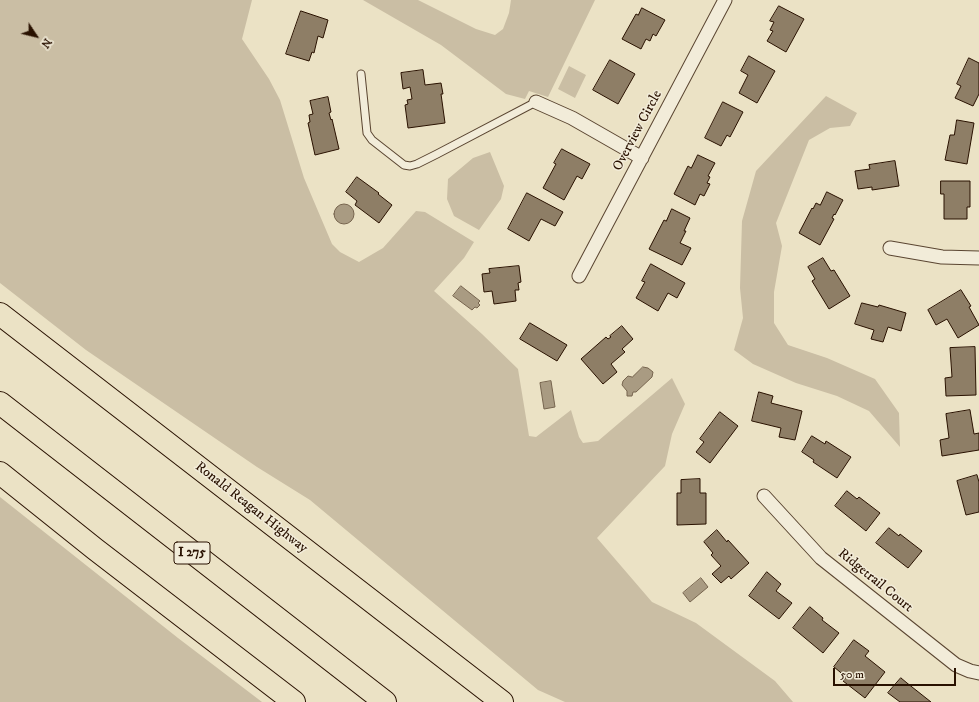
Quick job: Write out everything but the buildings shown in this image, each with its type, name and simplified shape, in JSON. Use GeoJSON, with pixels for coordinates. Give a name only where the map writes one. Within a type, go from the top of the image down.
{"type":"FeatureCollection","features":[{"type":"Feature","properties":{"kind":"highway","name":"Ronald Reagan Highway"},"geometry":{"type":"LineString","coordinates":[[0,314],[502,702]]}},
{"type":"Feature","properties":{"kind":"highway","name":"I 275"},"geometry":{"type":"LineString","coordinates":[[0,403],[385,702]]}},
{"type":"Feature","properties":{"kind":"highway"},"geometry":{"type":"LineString","coordinates":[[0,473],[95,549],[294,702]]}},
{"type":"Feature","properties":{"kind":"street","name":"Overview Circle"},"geometry":{"type":"LineString","coordinates":[[579,276],[725,0]]}},
{"type":"Feature","properties":{"kind":"street"},"geometry":{"type":"LineString","coordinates":[[536,102],[572,118],[642,158]]}},
{"type":"Feature","properties":{"kind":"street"},"geometry":{"type":"LineString","coordinates":[[890,248],[942,257],[979,258]]}},
{"type":"Feature","properties":{"kind":"street","name":"Ridgetrail Court"},"geometry":{"type":"LineString","coordinates":[[764,496],[821,558],[956,665],[979,673]]}},
{"type":"Feature","properties":{"kind":"lane"},"geometry":{"type":"LineString","coordinates":[[361,74],[367,133],[372,140],[404,165],[410,166],[437,154],[536,102]]}},
{"type":"Feature","properties":{"kind":"shaded area"},"geometry":{"type":"Polygon","coordinates":[[[0,0],[252,0],[242,39],[269,79],[280,100],[304,178],[332,244],[340,252],[359,262],[383,248],[416,211],[425,212],[474,242],[464,258],[434,291],[518,369],[529,436],[536,437],[571,410],[579,437],[583,443],[598,441],[672,378],[685,404],[672,434],[665,466],[597,538],[652,602],[696,623],[775,681],[793,702],[565,702],[538,690],[310,500],[257,467],[86,350],[0,283],[0,0]]]}},
{"type":"Feature","properties":{"kind":"shaded area"},"geometry":{"type":"Polygon","coordinates":[[[363,0],[418,0],[476,29],[495,35],[503,29],[509,13],[511,0],[595,0],[548,97],[529,91],[525,99],[506,94],[441,45],[363,0]]]}},
{"type":"Feature","properties":{"kind":"shaded area"},"geometry":{"type":"Polygon","coordinates":[[[569,66],[586,75],[575,98],[558,89],[569,66]]]}},
{"type":"Feature","properties":{"kind":"shaded area"},"geometry":{"type":"Polygon","coordinates":[[[826,96],[857,113],[850,126],[830,128],[809,140],[776,223],[782,246],[774,292],[774,323],[788,345],[827,358],[875,379],[899,413],[900,447],[869,411],[837,396],[796,383],[753,364],[734,350],[743,318],[740,288],[742,221],[756,171],[826,96]]]}},
{"type":"Feature","properties":{"kind":"shaded area"},"geometry":{"type":"Polygon","coordinates":[[[490,152],[504,186],[501,199],[479,230],[454,216],[447,199],[448,179],[473,158],[490,152]]]}},
{"type":"Feature","properties":{"kind":"shaded area"},"geometry":{"type":"Polygon","coordinates":[[[344,204],[351,207],[354,214],[351,221],[344,224],[337,221],[334,214],[337,207],[344,204]]]}},
{"type":"Feature","properties":{"kind":"shaded area"},"geometry":{"type":"Polygon","coordinates":[[[461,286],[480,301],[478,303],[480,305],[477,308],[475,307],[472,310],[453,296],[461,286]]]}},
{"type":"Feature","properties":{"kind":"shaded area"},"geometry":{"type":"Polygon","coordinates":[[[643,367],[648,368],[653,372],[652,377],[636,392],[633,392],[632,396],[627,396],[627,391],[622,385],[623,381],[628,376],[632,377],[643,367]]]}},
{"type":"Feature","properties":{"kind":"shaded area"},"geometry":{"type":"Polygon","coordinates":[[[551,381],[555,407],[544,409],[540,383],[551,381]]]}},
{"type":"Feature","properties":{"kind":"shaded area"},"geometry":{"type":"Polygon","coordinates":[[[0,497],[178,638],[262,702],[0,702],[0,497]]]}},
{"type":"Feature","properties":{"kind":"shaded area"},"geometry":{"type":"Polygon","coordinates":[[[701,578],[708,587],[690,602],[683,593],[701,578]]]}}]}
